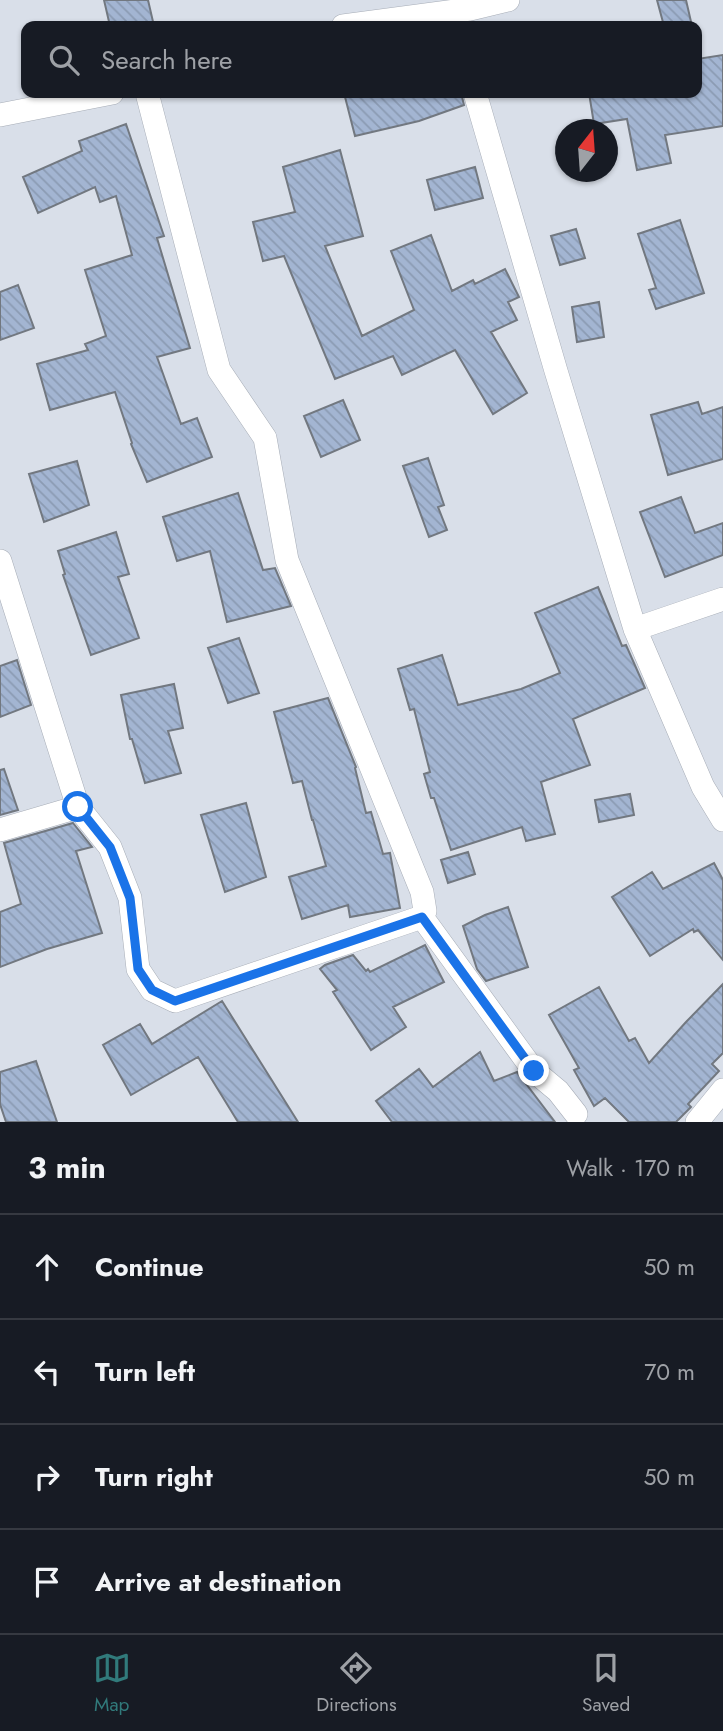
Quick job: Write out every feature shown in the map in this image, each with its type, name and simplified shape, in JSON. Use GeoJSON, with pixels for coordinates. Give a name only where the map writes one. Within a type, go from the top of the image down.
{"type":"FeatureCollection","features":[{"type":"Feature","properties":{"kind":"street"},"geometry":{"type":"LineString","coordinates":[[422,21],[470,18],[508,0]]}},
{"type":"Feature","properties":{"kind":"street"},"geometry":{"type":"LineString","coordinates":[[0,115],[87,98]]}},
{"type":"Feature","properties":{"kind":"street"},"geometry":{"type":"LineString","coordinates":[[0,561],[78,807],[110,847],[130,898],[138,969],[152,990],[175,1001],[422,917],[425,911],[422,892],[287,560],[265,438],[219,370],[148,98]]}},
{"type":"Feature","properties":{"kind":"street"},"geometry":{"type":"LineString","coordinates":[[476,98],[635,629],[703,787],[723,820]]}},
{"type":"Feature","properties":{"kind":"street"},"geometry":{"type":"LineString","coordinates":[[635,629],[723,599]]}},
{"type":"Feature","properties":{"kind":"street"},"geometry":{"type":"LineString","coordinates":[[0,830],[78,807]]}},
{"type":"Feature","properties":{"kind":"street"},"geometry":{"type":"LineString","coordinates":[[422,917],[534,1071],[558,1091],[576,1114]]}},
{"type":"Feature","properties":{"kind":"street"},"geometry":{"type":"LineString","coordinates":[[697,1122],[723,1090]]}},
{"type":"Feature","properties":{"kind":"building"},"geometry":{"type":"Polygon","coordinates":[[[104,0],[148,0],[153,21],[109,21],[104,0]]]}},
{"type":"Feature","properties":{"kind":"building"},"geometry":{"type":"Polygon","coordinates":[[[657,0],[686,0],[691,21],[663,21],[657,0]]]}},
{"type":"Feature","properties":{"kind":"building"},"geometry":{"type":"Polygon","coordinates":[[[723,55],[723,126],[665,135],[671,163],[637,170],[627,119],[593,119],[590,98],[702,98],[702,58],[723,55]]]}},
{"type":"Feature","properties":{"kind":"building"},"geometry":{"type":"Polygon","coordinates":[[[345,98],[462,98],[464,105],[419,121],[355,136],[345,98]]]}},
{"type":"Feature","properties":{"kind":"building"},"geometry":{"type":"Polygon","coordinates":[[[126,124],[164,236],[157,238],[190,348],[157,357],[181,424],[197,418],[212,457],[147,482],[131,444],[115,392],[50,410],[37,364],[88,350],[85,344],[106,336],[85,270],[132,255],[116,196],[100,202],[95,187],[38,213],[23,177],[82,151],[79,141],[126,124]]]}},
{"type":"Feature","properties":{"kind":"building"},"geometry":{"type":"Polygon","coordinates":[[[340,150],[363,236],[325,246],[362,336],[414,310],[391,251],[431,235],[452,291],[473,280],[475,284],[505,269],[519,297],[508,302],[517,320],[491,332],[527,393],[493,414],[455,350],[402,375],[393,356],[335,379],[284,256],[263,261],[253,222],[295,212],[283,167],[340,150]]]}},
{"type":"Feature","properties":{"kind":"building"},"geometry":{"type":"Polygon","coordinates":[[[475,167],[483,198],[435,210],[427,180],[475,167]]]}},
{"type":"Feature","properties":{"kind":"building"},"geometry":{"type":"Polygon","coordinates":[[[680,220],[704,293],[656,309],[649,290],[656,288],[638,234],[680,220]]]}},
{"type":"Feature","properties":{"kind":"building"},"geometry":{"type":"Polygon","coordinates":[[[576,229],[585,258],[560,265],[551,236],[576,229]]]}},
{"type":"Feature","properties":{"kind":"building"},"geometry":{"type":"Polygon","coordinates":[[[18,285],[34,328],[0,340],[0,292],[18,285]]]}},
{"type":"Feature","properties":{"kind":"building"},"geometry":{"type":"Polygon","coordinates":[[[599,302],[604,337],[577,342],[572,307],[599,302]]]}},
{"type":"Feature","properties":{"kind":"building"},"geometry":{"type":"Polygon","coordinates":[[[343,400],[360,440],[321,457],[304,416],[343,400]]]}},
{"type":"Feature","properties":{"kind":"building"},"geometry":{"type":"Polygon","coordinates":[[[698,402],[702,414],[723,407],[723,459],[668,475],[651,415],[698,402]]]}},
{"type":"Feature","properties":{"kind":"building"},"geometry":{"type":"Polygon","coordinates":[[[428,458],[444,505],[438,507],[447,530],[429,537],[403,466],[428,458]]]}},
{"type":"Feature","properties":{"kind":"building"},"geometry":{"type":"Polygon","coordinates":[[[77,461],[89,505],[44,522],[29,474],[77,461]]]}},
{"type":"Feature","properties":{"kind":"building"},"geometry":{"type":"Polygon","coordinates":[[[238,493],[263,570],[275,568],[291,606],[227,622],[210,551],[177,561],[163,517],[238,493]]]}},
{"type":"Feature","properties":{"kind":"building"},"geometry":{"type":"Polygon","coordinates":[[[681,497],[695,533],[723,523],[723,555],[665,577],[640,512],[681,497]]]}},
{"type":"Feature","properties":{"kind":"building"},"geometry":{"type":"Polygon","coordinates":[[[116,532],[129,574],[118,577],[139,638],[91,655],[63,575],[65,574],[58,551],[116,532]]]}},
{"type":"Feature","properties":{"kind":"building"},"geometry":{"type":"Polygon","coordinates":[[[598,587],[622,646],[626,645],[645,688],[573,719],[590,765],[541,782],[555,834],[526,841],[522,827],[451,850],[434,798],[431,798],[424,774],[430,772],[414,709],[410,710],[398,669],[442,655],[458,705],[521,689],[560,673],[535,613],[598,587]]]}},
{"type":"Feature","properties":{"kind":"building"},"geometry":{"type":"Polygon","coordinates":[[[239,638],[259,693],[228,703],[208,648],[239,638]]]}},
{"type":"Feature","properties":{"kind":"building"},"geometry":{"type":"Polygon","coordinates":[[[17,660],[31,705],[0,717],[0,666],[17,660]]]}},
{"type":"Feature","properties":{"kind":"building"},"geometry":{"type":"Polygon","coordinates":[[[174,684],[183,728],[168,731],[181,773],[145,783],[130,739],[121,695],[174,684]]]}},
{"type":"Feature","properties":{"kind":"building"},"geometry":{"type":"Polygon","coordinates":[[[328,698],[356,767],[366,813],[371,812],[383,854],[390,853],[400,908],[350,917],[348,905],[302,919],[289,877],[326,866],[302,781],[293,783],[274,712],[328,698]]]}},
{"type":"Feature","properties":{"kind":"building"},"geometry":{"type":"Polygon","coordinates":[[[4,769],[18,810],[0,815],[0,770],[4,769]]]}},
{"type":"Feature","properties":{"kind":"building"},"geometry":{"type":"Polygon","coordinates":[[[630,794],[634,815],[599,822],[595,800],[630,794]]]}},
{"type":"Feature","properties":{"kind":"building"},"geometry":{"type":"Polygon","coordinates":[[[246,803],[266,877],[225,892],[201,815],[246,803]]]}},
{"type":"Feature","properties":{"kind":"building"},"geometry":{"type":"Polygon","coordinates":[[[73,823],[92,847],[76,851],[102,933],[47,949],[0,967],[0,912],[21,904],[4,843],[73,823]]]}},
{"type":"Feature","properties":{"kind":"building"},"geometry":{"type":"Polygon","coordinates":[[[468,852],[475,874],[448,883],[441,860],[468,852]]]}},
{"type":"Feature","properties":{"kind":"building"},"geometry":{"type":"Polygon","coordinates":[[[714,863],[723,880],[723,960],[698,930],[694,932],[693,929],[650,956],[612,897],[652,872],[663,889],[714,863]]]}},
{"type":"Feature","properties":{"kind":"building"},"geometry":{"type":"Polygon","coordinates":[[[508,907],[528,967],[486,981],[477,969],[463,926],[508,907]]]}},
{"type":"Feature","properties":{"kind":"building"},"geometry":{"type":"Polygon","coordinates":[[[425,945],[444,982],[393,1007],[406,1027],[371,1050],[333,992],[337,990],[320,969],[353,955],[366,971],[368,969],[370,972],[425,945]]]}},
{"type":"Feature","properties":{"kind":"building"},"geometry":{"type":"Polygon","coordinates":[[[723,984],[723,1053],[712,1064],[719,1071],[688,1104],[691,1107],[676,1122],[629,1122],[605,1098],[594,1106],[574,1070],[579,1068],[549,1015],[599,987],[629,1041],[635,1038],[649,1063],[723,984]]]}},
{"type":"Feature","properties":{"kind":"building"},"geometry":{"type":"Polygon","coordinates":[[[222,1001],[298,1122],[238,1122],[198,1057],[131,1095],[103,1045],[140,1024],[152,1044],[222,1001]]]}},
{"type":"Feature","properties":{"kind":"building"},"geometry":{"type":"Polygon","coordinates":[[[480,1052],[494,1081],[517,1072],[555,1122],[392,1122],[376,1101],[419,1069],[433,1087],[480,1052]]]}},
{"type":"Feature","properties":{"kind":"building"},"geometry":{"type":"Polygon","coordinates":[[[36,1061],[57,1122],[6,1122],[0,1104],[0,1072],[36,1061]]]}},
{"type":"Feature","properties":{"kind":"route"},"geometry":{"type":"LineString","coordinates":[[78,807],[110,847],[130,898],[138,969],[152,990],[175,1001],[422,917],[534,1071]]}}]}
